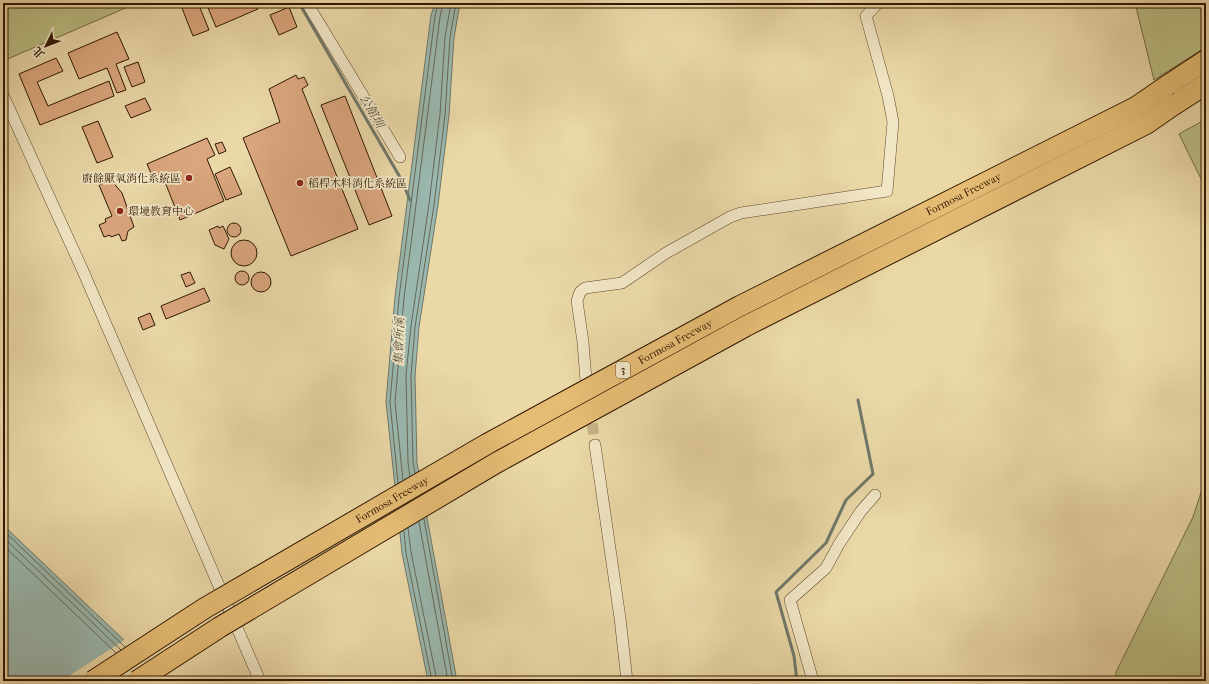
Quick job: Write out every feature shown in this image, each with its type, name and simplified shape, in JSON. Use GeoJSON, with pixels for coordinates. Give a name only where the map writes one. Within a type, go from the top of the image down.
{"type":"FeatureCollection","features":[{"type":"Feature","properties":{"kind":"highway","name":"Formosa Freeway"},"geometry":{"type":"LineString","coordinates":[[94,681],[205,608],[487,444],[740,306],[1136,107],[1206,60]]}},
{"type":"Feature","properties":{"kind":"highway","name":"Formosa Freeway"},"geometry":{"type":"LineString","coordinates":[[137,681],[220,627],[496,463],[746,326],[1146,124],[1206,84]]}},
{"type":"Feature","properties":{"kind":"street"},"geometry":{"type":"LineString","coordinates":[[307,3],[400,157]]}},
{"type":"Feature","properties":{"kind":"street"},"geometry":{"type":"LineString","coordinates":[[587,393],[583,342],[577,301],[580,292],[585,288],[622,283],[666,253],[730,216],[887,191],[893,122],[888,96],[866,16],[878,3]]}},
{"type":"Feature","properties":{"kind":"street"},"geometry":{"type":"LineString","coordinates":[[3,95],[83,271],[260,681]]}},
{"type":"Feature","properties":{"kind":"street"},"geometry":{"type":"LineString","coordinates":[[595,445],[620,618],[627,681]]}},
{"type":"Feature","properties":{"kind":"street"},"geometry":{"type":"LineString","coordinates":[[813,681],[790,600],[826,568],[839,544],[861,511],[875,494]]}},
{"type":"Feature","properties":{"kind":"green space"},"geometry":{"type":"Polygon","coordinates":[[[3,3],[137,3],[3,61],[3,3]]]}},
{"type":"Feature","properties":{"kind":"green space"},"geometry":{"type":"Polygon","coordinates":[[[1135,3],[1206,3],[1206,47],[1154,80],[1135,3]]]}},
{"type":"Feature","properties":{"kind":"green space"},"geometry":{"type":"Polygon","coordinates":[[[1206,119],[1206,196],[1204,185],[1179,134],[1206,119]]]}},
{"type":"Feature","properties":{"kind":"green space"},"geometry":{"type":"Polygon","coordinates":[[[1206,477],[1206,681],[1116,681],[1116,672],[1193,517],[1206,477]]]}},
{"type":"Feature","properties":{"kind":"water","name":"集會所溪"},"geometry":{"type":"Polygon","coordinates":[[[435,3],[460,3],[454,38],[449,115],[438,205],[419,327],[415,376],[417,463],[457,681],[428,681],[402,553],[386,402],[395,297],[431,15],[435,3]]]}},
{"type":"Feature","properties":{"kind":"water"},"geometry":{"type":"Polygon","coordinates":[[[3,525],[167,681],[3,681],[3,525]]]}},
{"type":"Feature","properties":{"kind":"pier"},"geometry":{"type":"Polygon","coordinates":[[[126,639],[162,673],[150,681],[61,681],[126,639]]]}},
{"type":"Feature","properties":{"kind":"building"},"geometry":{"type":"Polygon","coordinates":[[[180,3],[198,3],[209,30],[193,36],[180,3]]]}},
{"type":"Feature","properties":{"kind":"building"},"geometry":{"type":"Polygon","coordinates":[[[206,3],[255,3],[258,9],[216,27],[206,3]]]}},
{"type":"Feature","properties":{"kind":"building"},"geometry":{"type":"Polygon","coordinates":[[[289,7],[297,27],[279,35],[270,15],[289,7]]]}},
{"type":"Feature","properties":{"kind":"building"},"geometry":{"type":"Polygon","coordinates":[[[117,32],[129,59],[116,64],[126,90],[117,93],[107,68],[79,79],[68,53],[117,32]]]}},
{"type":"Feature","properties":{"kind":"building"},"geometry":{"type":"Polygon","coordinates":[[[56,58],[63,71],[37,82],[48,106],[109,81],[114,96],[40,125],[19,74],[56,58]]]}},
{"type":"Feature","properties":{"kind":"building"},"geometry":{"type":"Polygon","coordinates":[[[138,62],[145,82],[132,87],[124,67],[138,62]]]}},
{"type":"Feature","properties":{"kind":"building","name":"稻桿木料消化系統區"},"geometry":{"type":"Polygon","coordinates":[[[296,75],[298,79],[304,77],[308,85],[302,89],[358,229],[291,256],[243,138],[280,122],[269,89],[296,75]]]}},
{"type":"Feature","properties":{"kind":"building"},"geometry":{"type":"Polygon","coordinates":[[[345,96],[392,216],[369,225],[321,105],[345,96]]]}},
{"type":"Feature","properties":{"kind":"building"},"geometry":{"type":"Polygon","coordinates":[[[145,98],[151,110],[131,118],[125,106],[145,98]]]}},
{"type":"Feature","properties":{"kind":"building"},"geometry":{"type":"Polygon","coordinates":[[[98,121],[113,157],[97,163],[82,127],[98,121]]]}},
{"type":"Feature","properties":{"kind":"building","name":"廚餘厭氧消化系統區"},"geometry":{"type":"Polygon","coordinates":[[[207,138],[215,155],[207,159],[224,201],[180,220],[163,177],[154,180],[147,164],[207,138]]]}},
{"type":"Feature","properties":{"kind":"building"},"geometry":{"type":"Polygon","coordinates":[[[222,142],[226,151],[219,154],[215,144],[222,142]]]}},
{"type":"Feature","properties":{"kind":"building"},"geometry":{"type":"Polygon","coordinates":[[[230,167],[242,194],[226,200],[215,174],[230,167]]]}},
{"type":"Feature","properties":{"kind":"building","name":"環境教育中心"},"geometry":{"type":"Polygon","coordinates":[[[111,180],[122,193],[134,227],[128,231],[126,240],[122,241],[119,234],[111,237],[110,235],[104,237],[99,225],[106,222],[105,219],[112,216],[99,185],[111,180]]]}},
{"type":"Feature","properties":{"kind":"building"},"geometry":{"type":"Polygon","coordinates":[[[234,223],[239,225],[241,230],[239,235],[234,237],[229,235],[227,230],[229,225],[234,223]]]}},
{"type":"Feature","properties":{"kind":"building"},"geometry":{"type":"Polygon","coordinates":[[[218,226],[219,228],[223,226],[229,239],[224,249],[215,245],[209,230],[218,226]]]}},
{"type":"Feature","properties":{"kind":"building"},"geometry":{"type":"Polygon","coordinates":[[[244,240],[253,244],[257,253],[253,262],[244,266],[235,262],[231,253],[235,244],[244,240]]]}},
{"type":"Feature","properties":{"kind":"building"},"geometry":{"type":"Polygon","coordinates":[[[242,271],[247,273],[249,278],[247,283],[242,285],[237,283],[235,278],[237,273],[242,271]]]}},
{"type":"Feature","properties":{"kind":"building"},"geometry":{"type":"Polygon","coordinates":[[[190,272],[195,283],[186,287],[181,275],[190,272]]]}},
{"type":"Feature","properties":{"kind":"building"},"geometry":{"type":"Polygon","coordinates":[[[261,272],[268,275],[271,282],[268,289],[261,292],[254,289],[251,282],[254,275],[261,272]]]}},
{"type":"Feature","properties":{"kind":"building"},"geometry":{"type":"Polygon","coordinates":[[[204,288],[210,301],[166,319],[161,306],[204,288]]]}},
{"type":"Feature","properties":{"kind":"building"},"geometry":{"type":"Polygon","coordinates":[[[150,313],[155,325],[143,330],[138,318],[150,313]]]}},
{"type":"Feature","properties":{"kind":"waterway","name":"公館圳"},"geometry":{"type":"LineString","coordinates":[[299,3],[401,179],[410,200]]}},
{"type":"Feature","properties":{"kind":"waterway"},"geometry":{"type":"LineString","coordinates":[[797,681],[794,656],[776,592],[826,543],[846,500],[873,474],[858,400]]}},
{"type":"Feature","properties":{"kind":"tunnel"},"geometry":{"type":"LineString","coordinates":[[590,407],[595,445]]}},
{"type":"Feature","properties":{"kind":"place","name":"廚餘厭氧消化系統區"},"geometry":{"type":"Point","coordinates":[189,178]}},
{"type":"Feature","properties":{"kind":"place","name":"稻桿木料消化系統區"},"geometry":{"type":"Point","coordinates":[300,183]}},
{"type":"Feature","properties":{"kind":"place","name":"環境教育中心"},"geometry":{"type":"Point","coordinates":[120,211]}}]}
